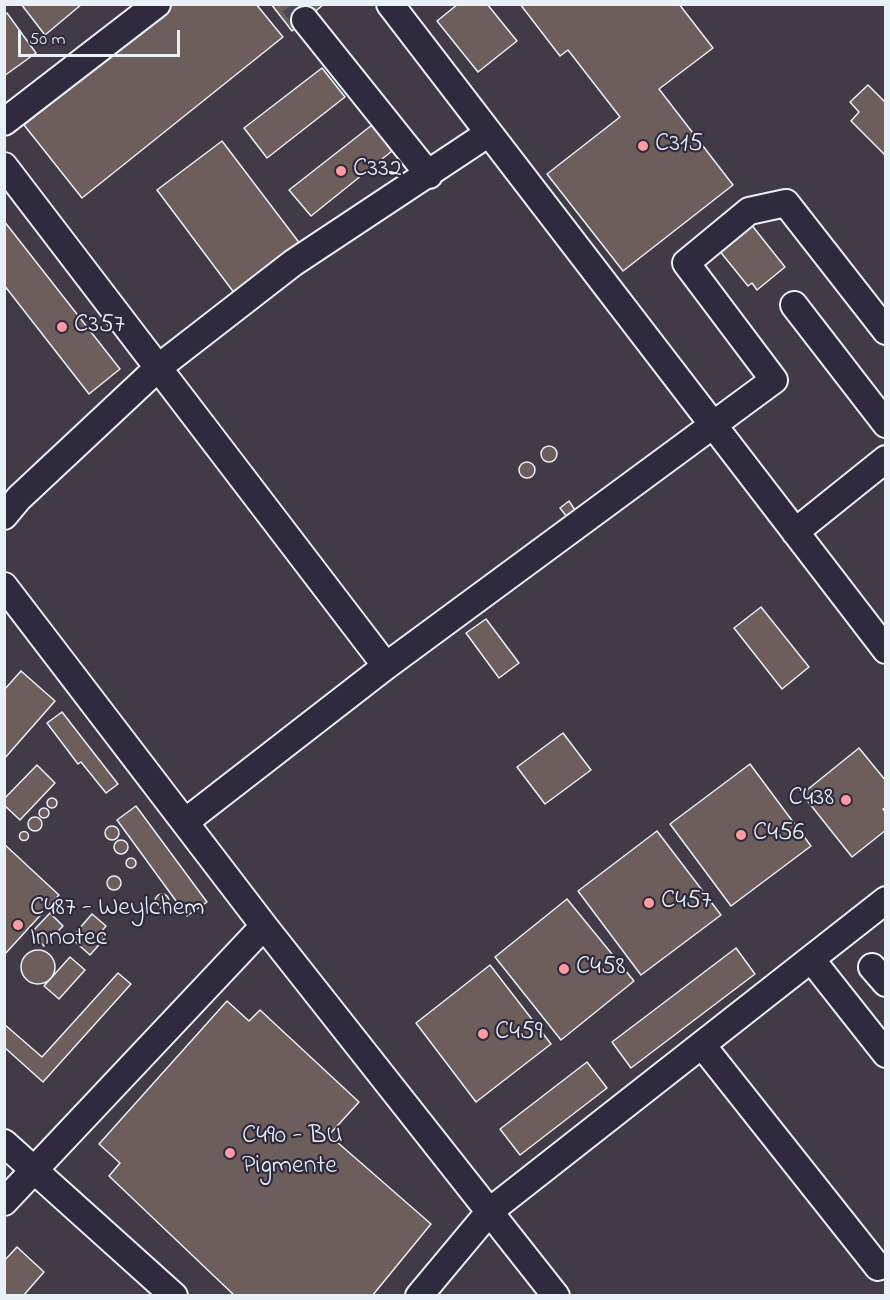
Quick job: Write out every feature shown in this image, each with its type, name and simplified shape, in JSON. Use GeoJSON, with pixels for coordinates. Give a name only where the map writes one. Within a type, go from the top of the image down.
{"type":"FeatureCollection","features":[{"type":"Feature","properties":{"kind":"street"},"geometry":{"type":"LineString","coordinates":[[4,122],[157,4]]}},
{"type":"Feature","properties":{"kind":"street"},"geometry":{"type":"LineString","coordinates":[[390,4],[885,650]]}},
{"type":"Feature","properties":{"kind":"street"},"geometry":{"type":"LineString","coordinates":[[305,20],[429,176]]}},
{"type":"Feature","properties":{"kind":"street"},"geometry":{"type":"LineString","coordinates":[[4,516],[19,498],[159,367],[293,263],[429,176],[489,133]]}},
{"type":"Feature","properties":{"kind":"street"},"geometry":{"type":"LineString","coordinates":[[4,166],[386,666]]}},
{"type":"Feature","properties":{"kind":"street"},"geometry":{"type":"LineString","coordinates":[[185,822],[386,666],[774,380],[686,263],[749,211],[786,202],[885,331]]}},
{"type":"Feature","properties":{"kind":"street"},"geometry":{"type":"LineString","coordinates":[[794,305],[885,424]]}},
{"type":"Feature","properties":{"kind":"street"},"geometry":{"type":"LineString","coordinates":[[795,532],[885,459]]}},
{"type":"Feature","properties":{"kind":"street"},"geometry":{"type":"LineString","coordinates":[[4,585],[264,926],[556,1296]]}},
{"type":"Feature","properties":{"kind":"street"},"geometry":{"type":"LineString","coordinates":[[419,1296],[490,1210],[811,959],[883,906]]}},
{"type":"Feature","properties":{"kind":"street"},"geometry":{"type":"LineString","coordinates":[[4,1202],[264,926]]}},
{"type":"Feature","properties":{"kind":"street"},"geometry":{"type":"LineString","coordinates":[[811,959],[885,1054]]}},
{"type":"Feature","properties":{"kind":"street"},"geometry":{"type":"LineString","coordinates":[[702,1044],[883,1269]]}},
{"type":"Feature","properties":{"kind":"street"},"geometry":{"type":"LineString","coordinates":[[4,1143],[174,1296]]}},
{"type":"Feature","properties":{"kind":"shaded area"},"geometry":{"type":"Polygon","coordinates":[[[5,5],[885,5],[885,1295],[5,1295],[5,5]]]}},
{"type":"Feature","properties":{"kind":"building"},"geometry":{"type":"Polygon","coordinates":[[[21,4],[82,4],[45,35],[21,4]]]}},
{"type":"Feature","properties":{"kind":"building"},"geometry":{"type":"Polygon","coordinates":[[[174,4],[256,4],[283,37],[82,198],[24,125],[174,4]]]}},
{"type":"Feature","properties":{"kind":"building"},"geometry":{"type":"Polygon","coordinates":[[[271,4],[324,4],[292,31],[271,4]]]}},
{"type":"Feature","properties":{"kind":"building"},"geometry":{"type":"Polygon","coordinates":[[[458,4],[487,4],[517,41],[478,72],[437,21],[458,4]]]}},
{"type":"Feature","properties":{"kind":"building","name":"C315"},"geometry":{"type":"Polygon","coordinates":[[[520,4],[679,4],[713,48],[659,89],[733,185],[623,271],[547,174],[620,117],[568,50],[560,56],[520,4]]]}},
{"type":"Feature","properties":{"kind":"building"},"geometry":{"type":"Polygon","coordinates":[[[7,13],[36,53],[4,76],[4,15],[7,13]]]}},
{"type":"Feature","properties":{"kind":"building"},"geometry":{"type":"Polygon","coordinates":[[[322,68],[345,97],[267,158],[244,128],[322,68]]]}},
{"type":"Feature","properties":{"kind":"building"},"geometry":{"type":"Polygon","coordinates":[[[868,85],[886,103],[886,156],[851,121],[859,112],[850,102],[868,85]]]}},
{"type":"Feature","properties":{"kind":"building","name":"C332"},"geometry":{"type":"Polygon","coordinates":[[[372,125],[392,151],[311,216],[289,190],[372,125]]]}},
{"type":"Feature","properties":{"kind":"building"},"geometry":{"type":"Polygon","coordinates":[[[222,141],[301,245],[235,294],[157,190],[222,141]]]}},
{"type":"Feature","properties":{"kind":"building","name":"C357"},"geometry":{"type":"Polygon","coordinates":[[[4,221],[120,369],[89,394],[4,285],[4,221]]]}},
{"type":"Feature","properties":{"kind":"building"},"geometry":{"type":"Polygon","coordinates":[[[750,223],[785,267],[757,290],[752,283],[748,286],[718,249],[750,223]]]}},
{"type":"Feature","properties":{"kind":"building"},"geometry":{"type":"Polygon","coordinates":[[[546,446],[552,446],[557,454],[555,460],[546,462],[541,457],[541,451],[546,446]]]}},
{"type":"Feature","properties":{"kind":"building"},"geometry":{"type":"Polygon","coordinates":[[[524,462],[530,462],[535,470],[533,476],[524,478],[519,473],[519,467],[524,462]]]}},
{"type":"Feature","properties":{"kind":"building"},"geometry":{"type":"Polygon","coordinates":[[[569,501],[575,510],[567,517],[560,508],[569,501]]]}},
{"type":"Feature","properties":{"kind":"building"},"geometry":{"type":"Polygon","coordinates":[[[761,607],[809,667],[782,689],[734,628],[761,607]]]}},
{"type":"Feature","properties":{"kind":"building"},"geometry":{"type":"Polygon","coordinates":[[[486,619],[519,663],[499,678],[466,633],[486,619]]]}},
{"type":"Feature","properties":{"kind":"building"},"geometry":{"type":"Polygon","coordinates":[[[21,671],[55,701],[4,759],[4,690],[21,671]]]}},
{"type":"Feature","properties":{"kind":"building"},"geometry":{"type":"Polygon","coordinates":[[[62,712],[118,784],[106,793],[81,762],[78,764],[47,723],[62,712]]]}},
{"type":"Feature","properties":{"kind":"building"},"geometry":{"type":"Polygon","coordinates":[[[563,733],[591,770],[545,804],[517,767],[563,733]]]}},
{"type":"Feature","properties":{"kind":"building","name":"C438"},"geometry":{"type":"Polygon","coordinates":[[[859,748],[886,781],[886,807],[883,809],[886,813],[886,830],[852,857],[802,794],[859,748]]]}},
{"type":"Feature","properties":{"kind":"building","name":"C456"},"geometry":{"type":"Polygon","coordinates":[[[750,764],[811,846],[731,906],[670,824],[750,764]]]}},
{"type":"Feature","properties":{"kind":"building"},"geometry":{"type":"Polygon","coordinates":[[[37,765],[55,783],[20,820],[4,805],[4,799],[37,765]]]}},
{"type":"Feature","properties":{"kind":"building"},"geometry":{"type":"Polygon","coordinates":[[[52,798],[57,803],[52,808],[47,803],[52,798]]]}},
{"type":"Feature","properties":{"kind":"building"},"geometry":{"type":"Polygon","coordinates":[[[136,806],[207,902],[187,916],[117,820],[136,806]]]}},
{"type":"Feature","properties":{"kind":"building"},"geometry":{"type":"Polygon","coordinates":[[[44,808],[49,813],[44,818],[39,813],[44,808]]]}},
{"type":"Feature","properties":{"kind":"building"},"geometry":{"type":"Polygon","coordinates":[[[32,817],[38,817],[42,824],[38,831],[32,831],[28,827],[28,821],[32,817]]]}},
{"type":"Feature","properties":{"kind":"building"},"geometry":{"type":"Polygon","coordinates":[[[109,826],[115,826],[119,833],[115,840],[109,840],[105,836],[105,830],[109,826]]]}},
{"type":"Feature","properties":{"kind":"building"},"geometry":{"type":"Polygon","coordinates":[[[24,831],[29,836],[24,841],[19,836],[24,831]]]}},
{"type":"Feature","properties":{"kind":"building","name":"C457"},"geometry":{"type":"Polygon","coordinates":[[[657,831],[721,915],[641,975],[578,891],[657,831]]]}},
{"type":"Feature","properties":{"kind":"building"},"geometry":{"type":"Polygon","coordinates":[[[118,840],[124,840],[128,847],[124,854],[118,854],[114,850],[114,844],[118,840]]]}},
{"type":"Feature","properties":{"kind":"building","name":"C487 - Weylchem Innotec"},"geometry":{"type":"Polygon","coordinates":[[[4,844],[59,895],[4,955],[4,844]]]}},
{"type":"Feature","properties":{"kind":"building"},"geometry":{"type":"Polygon","coordinates":[[[131,858],[136,863],[131,868],[126,863],[131,858]]]}},
{"type":"Feature","properties":{"kind":"building"},"geometry":{"type":"Polygon","coordinates":[[[111,876],[117,876],[121,883],[117,890],[111,890],[107,886],[107,880],[111,876]]]}},
{"type":"Feature","properties":{"kind":"building"},"geometry":{"type":"Polygon","coordinates":[[[159,894],[165,894],[169,901],[165,908],[159,908],[155,904],[155,898],[159,894]]]}},
{"type":"Feature","properties":{"kind":"building","name":"C458"},"geometry":{"type":"Polygon","coordinates":[[[567,899],[634,981],[561,1040],[495,957],[567,899]]]}},
{"type":"Feature","properties":{"kind":"building"},"geometry":{"type":"Polygon","coordinates":[[[50,913],[63,926],[44,946],[31,933],[50,913]]]}},
{"type":"Feature","properties":{"kind":"building"},"geometry":{"type":"Polygon","coordinates":[[[92,914],[106,926],[100,933],[105,938],[90,955],[71,938],[92,914]]]}},
{"type":"Feature","properties":{"kind":"building"},"geometry":{"type":"Polygon","coordinates":[[[736,948],[755,974],[631,1068],[612,1042],[736,948]]]}},
{"type":"Feature","properties":{"kind":"building"},"geometry":{"type":"Polygon","coordinates":[[[38,950],[50,955],[55,967],[50,979],[38,984],[26,979],[21,967],[26,955],[38,950]]]}},
{"type":"Feature","properties":{"kind":"building"},"geometry":{"type":"Polygon","coordinates":[[[70,957],[85,970],[59,999],[44,986],[70,957]]]}},
{"type":"Feature","properties":{"kind":"building","name":"C459"},"geometry":{"type":"Polygon","coordinates":[[[490,965],[551,1044],[476,1102],[416,1023],[490,965]]]}},
{"type":"Feature","properties":{"kind":"building"},"geometry":{"type":"Polygon","coordinates":[[[118,973],[131,984],[43,1082],[4,1047],[4,1024],[42,1057],[118,973]]]}},
{"type":"Feature","properties":{"kind":"building","name":"C490 - BU Pigmente"},"geometry":{"type":"Polygon","coordinates":[[[227,1001],[249,1021],[260,1010],[359,1102],[329,1135],[431,1224],[372,1296],[235,1296],[109,1176],[120,1163],[99,1144],[227,1001]]]}},
{"type":"Feature","properties":{"kind":"building","name":"C459"},"geometry":{"type":"Polygon","coordinates":[[[587,1062],[607,1088],[520,1155],[500,1129],[587,1062]]]}},
{"type":"Feature","properties":{"kind":"building"},"geometry":{"type":"Polygon","coordinates":[[[17,1247],[44,1272],[23,1296],[4,1296],[4,1261],[17,1247]]]}},
{"type":"Feature","properties":{"kind":"tunnel"},"geometry":{"type":"LineString","coordinates":[[293,4],[305,20]]}},
{"type":"Feature","properties":{"kind":"place","name":"C315"},"geometry":{"type":"Point","coordinates":[643,146]}},
{"type":"Feature","properties":{"kind":"place","name":"C332"},"geometry":{"type":"Point","coordinates":[341,171]}},
{"type":"Feature","properties":{"kind":"place","name":"C357"},"geometry":{"type":"Point","coordinates":[62,327]}},
{"type":"Feature","properties":{"kind":"place","name":"C438"},"geometry":{"type":"Point","coordinates":[846,800]}},
{"type":"Feature","properties":{"kind":"place","name":"C456"},"geometry":{"type":"Point","coordinates":[741,835]}},
{"type":"Feature","properties":{"kind":"place","name":"C457"},"geometry":{"type":"Point","coordinates":[649,903]}},
{"type":"Feature","properties":{"kind":"place","name":"C487 - Weylchem Innotec"},"geometry":{"type":"Point","coordinates":[18,925]}},
{"type":"Feature","properties":{"kind":"place","name":"C458"},"geometry":{"type":"Point","coordinates":[564,969]}},
{"type":"Feature","properties":{"kind":"place","name":"C459"},"geometry":{"type":"Point","coordinates":[483,1034]}},
{"type":"Feature","properties":{"kind":"place","name":"C490 - BU Pigmente"},"geometry":{"type":"Point","coordinates":[230,1153]}}]}
